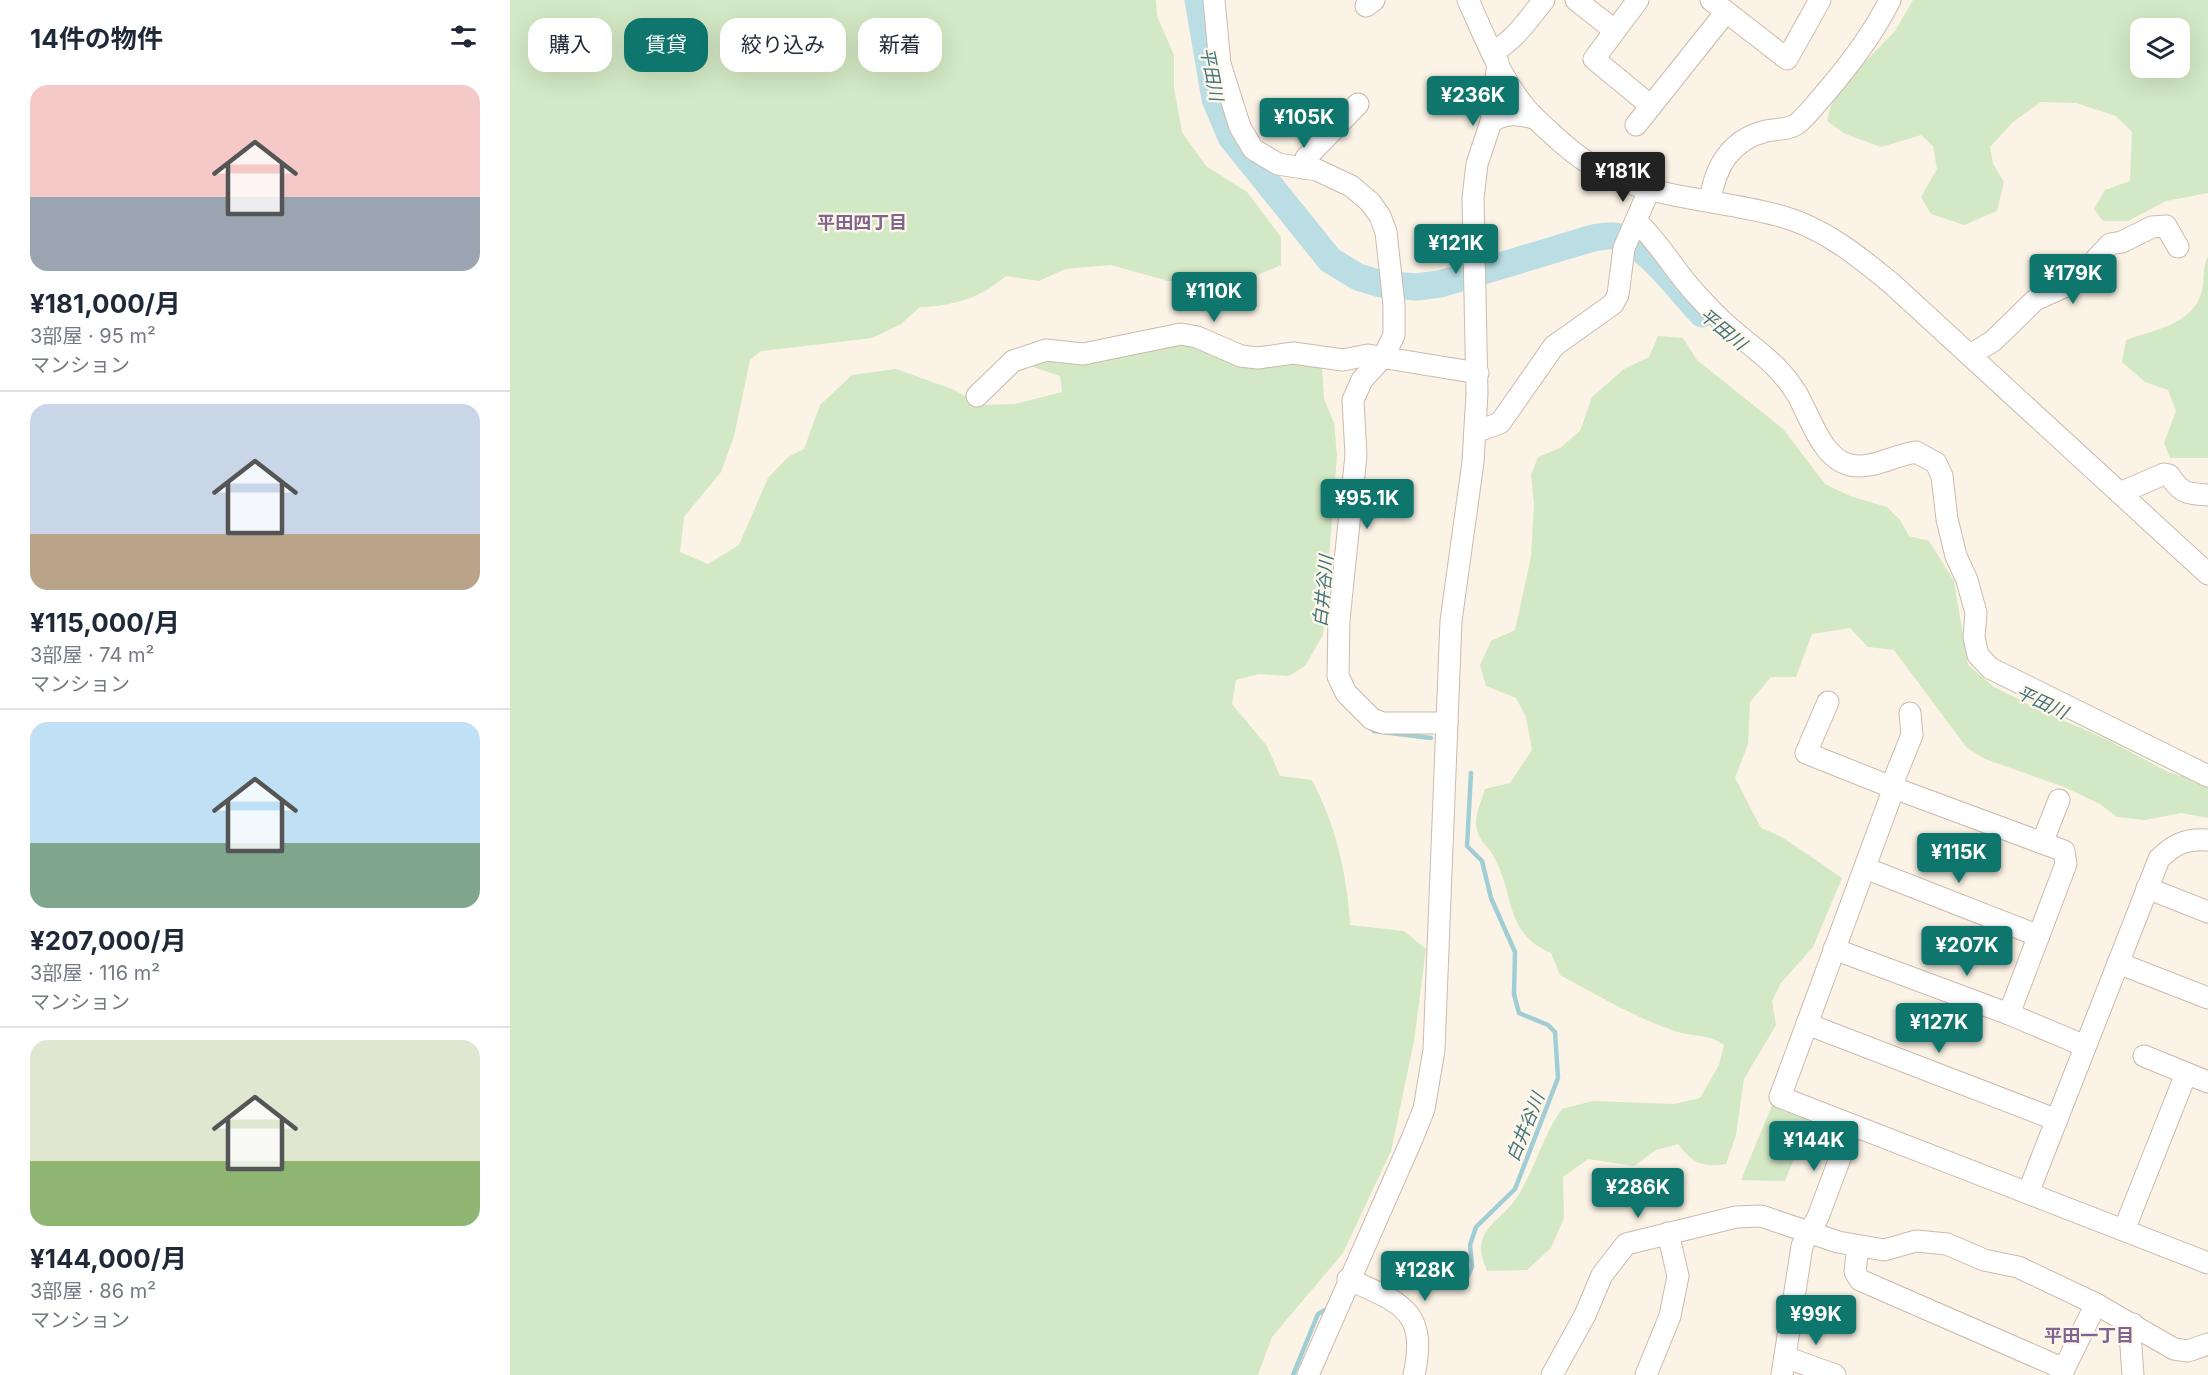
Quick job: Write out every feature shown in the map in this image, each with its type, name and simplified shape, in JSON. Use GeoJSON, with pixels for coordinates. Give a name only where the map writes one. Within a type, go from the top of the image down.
{"type":"FeatureCollection","features":[{"type":"Feature","properties":{"kind":"street"},"geometry":{"type":"LineString","coordinates":[[1468,0],[1495,57],[1517,96],[1534,118],[1595,167],[1650,188],[1785,217],[1823,232],[1859,256],[1891,283],[2208,574]]}},
{"type":"Feature","properties":{"kind":"street"},"geometry":{"type":"LineString","coordinates":[[1308,1375],[1348,1279],[1412,1139],[1424,1109],[1431,1076],[1441,911],[1451,621],[1475,432],[1478,373],[1473,198],[1477,164],[1491,122],[1495,57],[1544,0]]}},
{"type":"Feature","properties":{"kind":"street"},"geometry":{"type":"LineString","coordinates":[[1576,0],[1614,30]]}},
{"type":"Feature","properties":{"kind":"street"},"geometry":{"type":"LineString","coordinates":[[1638,0],[1594,59],[1651,106]]}},
{"type":"Feature","properties":{"kind":"street"},"geometry":{"type":"LineString","coordinates":[[1635,125],[1651,106],[1719,6],[1787,59],[1820,0]]}},
{"type":"Feature","properties":{"kind":"street"},"geometry":{"type":"LineString","coordinates":[[1710,201],[1713,180],[1722,160],[1735,146],[1754,134],[1788,128],[1805,116],[1852,62],[1890,0]]}},
{"type":"Feature","properties":{"kind":"street"},"geometry":{"type":"LineString","coordinates":[[1219,1],[1220,63],[1240,127],[1253,149],[1264,158],[1278,164],[1331,175],[1370,202],[1380,216],[1386,232],[1394,335],[1384,356],[1362,380],[1351,410],[1356,455],[1339,620],[1338,676],[1346,693],[1372,719],[1383,723],[1447,723]]}},
{"type":"Feature","properties":{"kind":"street"},"geometry":{"type":"LineString","coordinates":[[1304,168],[1306,158],[1358,104]]}},
{"type":"Feature","properties":{"kind":"street"},"geometry":{"type":"LineString","coordinates":[[1491,122],[1501,116],[1514,114],[1534,118]]}},
{"type":"Feature","properties":{"kind":"street"},"geometry":{"type":"LineString","coordinates":[[1475,432],[1500,423],[1554,346],[1612,304],[1618,295],[1630,235],[1650,188]]}},
{"type":"Feature","properties":{"kind":"street"},"geometry":{"type":"LineString","coordinates":[[1970,356],[2006,330],[2035,300],[2075,282],[2110,244],[2122,242],[2152,227],[2166,226],[2178,247]]}},
{"type":"Feature","properties":{"kind":"street"},"geometry":{"type":"LineString","coordinates":[[1630,235],[1648,232],[1695,293],[1730,328],[1765,354],[1784,376],[1823,445],[1838,460],[1850,465],[1866,465],[1916,452],[1936,463],[1942,476],[1947,519],[1956,556],[1967,580],[1976,613],[1974,637],[1978,655],[1990,668],[2208,776]]}},
{"type":"Feature","properties":{"kind":"street"},"geometry":{"type":"LineString","coordinates":[[977,396],[1013,361],[1046,350],[1083,354],[1181,334],[1242,356],[1258,358],[1293,353],[1343,360],[1361,355],[1384,356],[1478,373]]}},
{"type":"Feature","properties":{"kind":"street"},"geometry":{"type":"LineString","coordinates":[[2120,493],[2164,474],[2169,475],[2177,488],[2187,494],[2208,495]]}},
{"type":"Feature","properties":{"kind":"street"},"geometry":{"type":"LineString","coordinates":[[1828,702],[1806,753],[2064,851],[2066,864],[2009,1014]]}},
{"type":"Feature","properties":{"kind":"street"},"geometry":{"type":"LineString","coordinates":[[1910,713],[1912,735],[1780,1097],[2208,1263]]}},
{"type":"Feature","properties":{"kind":"street"},"geometry":{"type":"LineString","coordinates":[[2042,843],[2059,800]]}},
{"type":"Feature","properties":{"kind":"street"},"geometry":{"type":"LineString","coordinates":[[2028,1193],[2159,859],[2171,847],[2192,839],[2208,840]]}},
{"type":"Feature","properties":{"kind":"street"},"geometry":{"type":"LineString","coordinates":[[1865,867],[2039,936]]}},
{"type":"Feature","properties":{"kind":"street"},"geometry":{"type":"LineString","coordinates":[[2147,888],[2208,912]]}},
{"type":"Feature","properties":{"kind":"street"},"geometry":{"type":"LineString","coordinates":[[1833,949],[2009,1014],[2085,1046]]}},
{"type":"Feature","properties":{"kind":"street"},"geometry":{"type":"LineString","coordinates":[[2118,963],[2208,998]]}},
{"type":"Feature","properties":{"kind":"street"},"geometry":{"type":"LineString","coordinates":[[1807,1024],[2057,1120]]}},
{"type":"Feature","properties":{"kind":"street"},"geometry":{"type":"LineString","coordinates":[[2144,1056],[2208,1082]]}},
{"type":"Feature","properties":{"kind":"street"},"geometry":{"type":"LineString","coordinates":[[2124,1230],[2186,1074]]}},
{"type":"Feature","properties":{"kind":"street"},"geometry":{"type":"LineString","coordinates":[[1834,1375],[1783,1366],[1802,1246],[1818,1217],[1852,1126]]}},
{"type":"Feature","properties":{"kind":"street"},"geometry":{"type":"LineString","coordinates":[[1552,1375],[1612,1259],[1626,1244],[1736,1217],[1761,1216],[1808,1233],[1884,1250],[1916,1241],[1947,1244],[1984,1260],[2018,1267],[2096,1304],[2174,1349],[2188,1351],[2208,1344]]}},
{"type":"Feature","properties":{"kind":"street"},"geometry":{"type":"LineString","coordinates":[[1646,1375],[1670,1316],[1678,1276],[1668,1233]]}},
{"type":"Feature","properties":{"kind":"street"},"geometry":{"type":"LineString","coordinates":[[1858,1246],[1855,1272],[1860,1280],[2063,1372],[2096,1304]]}},
{"type":"Feature","properties":{"kind":"street"},"geometry":{"type":"LineString","coordinates":[[1348,1279],[1392,1299],[1410,1314],[1419,1350],[1414,1375]]}},
{"type":"Feature","properties":{"kind":"street"},"geometry":{"type":"LineString","coordinates":[[2133,1324],[2130,1333],[2133,1375]]}},
{"type":"Feature","properties":{"kind":"green space"},"geometry":{"type":"Polygon","coordinates":[[[510,0],[1156,0],[1157,16],[1174,55],[1174,88],[1182,132],[1206,166],[1247,192],[1281,237],[1281,265],[1241,282],[1168,281],[1111,265],[1065,269],[1039,281],[1006,276],[986,290],[955,303],[920,307],[901,324],[872,338],[761,351],[750,360],[734,436],[721,472],[684,517],[680,552],[708,564],[739,545],[768,478],[788,457],[804,449],[820,405],[852,375],[896,369],[952,389],[982,405],[1015,404],[1062,392],[1060,376],[1033,367],[1039,352],[1191,345],[1306,362],[1322,368],[1324,399],[1334,423],[1337,455],[1323,635],[1305,666],[1289,676],[1259,674],[1236,680],[1232,704],[1267,746],[1280,776],[1312,780],[1328,815],[1339,850],[1350,925],[1404,931],[1426,949],[1414,1041],[1391,1151],[1343,1253],[1272,1337],[1258,1375],[510,1375],[510,0]]]}},
{"type":"Feature","properties":{"kind":"green space"},"geometry":{"type":"Polygon","coordinates":[[[1913,0],[2208,0],[2208,193],[2166,201],[2128,221],[2103,221],[2094,209],[2105,190],[2130,181],[2132,132],[2116,116],[2076,103],[2041,102],[2013,122],[1990,147],[1993,164],[2004,182],[1997,211],[1964,225],[1931,214],[1921,197],[1937,169],[1933,146],[1921,135],[1881,147],[1845,134],[1827,121],[1834,94],[1895,31],[1913,0]]]}},
{"type":"Feature","properties":{"kind":"green space"},"geometry":{"type":"Polygon","coordinates":[[[2208,256],[2208,458],[2170,458],[2164,443],[2176,411],[2168,390],[2145,382],[2122,362],[2126,340],[2168,326],[2187,315],[2202,292],[2208,256]]]}},
{"type":"Feature","properties":{"kind":"green space"},"geometry":{"type":"Polygon","coordinates":[[[1658,336],[1683,338],[1697,360],[1783,429],[1825,484],[1850,496],[1887,507],[1900,520],[1909,536],[1929,541],[1954,581],[1968,665],[1994,687],[2042,711],[2108,740],[2168,772],[2208,783],[2208,818],[2181,813],[2145,820],[2117,817],[2100,804],[2064,787],[1985,759],[1967,748],[1894,650],[1868,647],[1850,628],[1812,634],[1796,677],[1771,677],[1750,702],[1748,744],[1735,778],[1761,828],[1782,837],[1842,878],[1813,947],[1781,983],[1772,1001],[1776,1025],[1744,1079],[1736,1135],[1726,1164],[1698,1163],[1688,1156],[1678,1144],[1656,1150],[1634,1166],[1588,1159],[1563,1177],[1564,1218],[1551,1248],[1527,1270],[1487,1271],[1481,1252],[1484,1235],[1520,1193],[1548,1132],[1562,1109],[1593,1101],[1674,1104],[1700,1098],[1719,1065],[1724,1045],[1718,1041],[1679,1032],[1657,1024],[1615,1005],[1560,975],[1551,953],[1536,945],[1525,935],[1518,924],[1501,871],[1491,852],[1481,840],[1476,825],[1485,789],[1510,783],[1532,750],[1526,717],[1516,698],[1486,686],[1480,665],[1491,641],[1515,630],[1531,557],[1534,504],[1531,475],[1538,457],[1560,448],[1580,431],[1592,397],[1624,369],[1649,357],[1658,336]]]}},
{"type":"Feature","properties":{"kind":"green space"},"geometry":{"type":"Polygon","coordinates":[[[1773,1103],[1810,1118],[1785,1181],[1741,1180],[1773,1103]]]}},
{"type":"Feature","properties":{"kind":"waterway","name":"白井谷川"},"geometry":{"type":"LineString","coordinates":[[1198,0],[1215,99],[1231,137],[1330,260],[1358,277],[1381,284],[1416,287],[1440,284],[1593,238],[1616,236],[1628,241],[1651,258],[1702,314]]}},
{"type":"Feature","properties":{"kind":"waterway","name":"白井谷川"},"geometry":{"type":"LineString","coordinates":[[1369,727],[1374,731],[1431,738]]}},
{"type":"Feature","properties":{"kind":"waterway","name":"白井谷川"},"geometry":{"type":"LineString","coordinates":[[1377,1285],[1409,1269],[1426,1275],[1465,1282],[1472,1267],[1470,1245],[1476,1227],[1515,1189],[1558,1078],[1555,1032],[1548,1025],[1519,1013],[1514,994],[1515,952],[1491,898],[1482,861],[1467,846],[1471,773]]}},
{"type":"Feature","properties":{"kind":"waterway","name":"白井谷川"},"geometry":{"type":"LineString","coordinates":[[1293,1375],[1318,1314],[1329,1308]]}},
{"type":"Feature","properties":{"kind":"district","name":"平田四丁目"},"geometry":{"type":"Point","coordinates":[862,222]}},
{"type":"Feature","properties":{"kind":"district","name":"平田一丁目"},"geometry":{"type":"Point","coordinates":[2089,1335]}},
{"type":"Feature","properties":{"kind":"water label","name":"平田川"},"geometry":{"type":"Point","coordinates":[1212,74]}},
{"type":"Feature","properties":{"kind":"water label","name":"平田川"},"geometry":{"type":"Point","coordinates":[1723,329]}},
{"type":"Feature","properties":{"kind":"water label","name":"平田川"},"geometry":{"type":"Point","coordinates":[2042,702]}}]}
